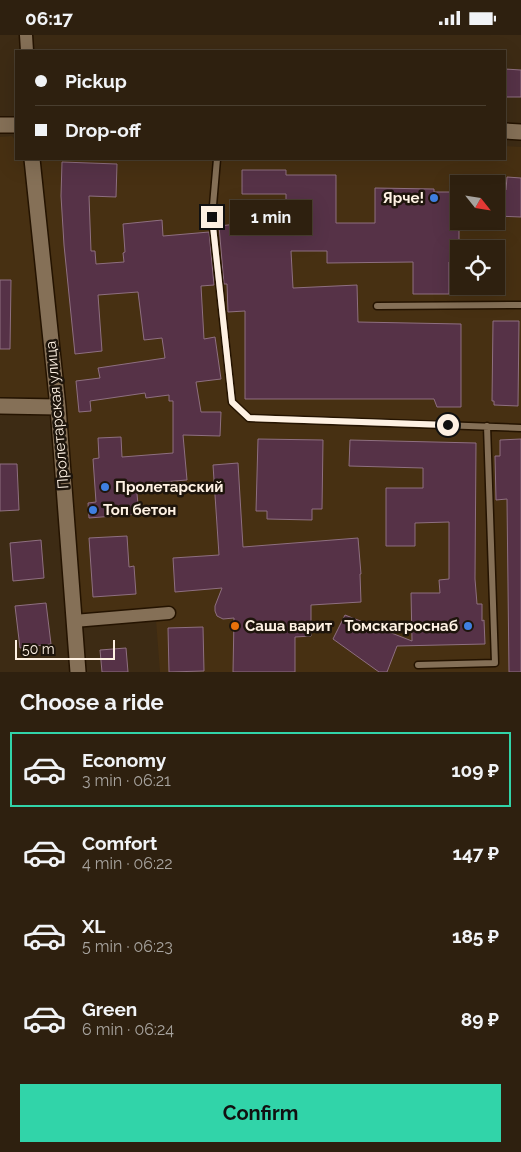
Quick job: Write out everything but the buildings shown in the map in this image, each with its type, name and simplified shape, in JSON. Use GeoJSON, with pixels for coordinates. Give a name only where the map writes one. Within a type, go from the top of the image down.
{"type":"FeatureCollection","features":[{"type":"Feature","properties":{"kind":"street"},"geometry":{"type":"LineString","coordinates":[[26,35],[27,50]]}},
{"type":"Feature","properties":{"kind":"street"},"geometry":{"type":"LineString","coordinates":[[0,125],[15,125]]}},
{"type":"Feature","properties":{"kind":"street"},"geometry":{"type":"LineString","coordinates":[[506,131],[521,131]]}},
{"type":"Feature","properties":{"kind":"street","name":"Пролетарская улица"},"geometry":{"type":"LineString","coordinates":[[32,160],[58,407],[78,672]]}},
{"type":"Feature","properties":{"kind":"street"},"geometry":{"type":"LineString","coordinates":[[0,406],[58,407]]}},
{"type":"Feature","properties":{"kind":"street"},"geometry":{"type":"LineString","coordinates":[[74,621],[170,613]]}},
{"type":"Feature","properties":{"kind":"lane"},"geometry":{"type":"LineString","coordinates":[[217,160],[212,217],[232,402],[249,418],[521,428]]}},
{"type":"Feature","properties":{"kind":"lane"},"geometry":{"type":"LineString","coordinates":[[377,306],[521,305]]}},
{"type":"Feature","properties":{"kind":"lane"},"geometry":{"type":"LineString","coordinates":[[418,665],[495,663],[487,426]]}},
{"type":"Feature","properties":{"kind":"shaded area"},"geometry":{"type":"Polygon","coordinates":[[[12,136],[15,140],[15,160],[25,160],[51,398],[0,397],[0,137],[12,136]]]}},
{"type":"Feature","properties":{"kind":"shaded area"},"geometry":{"type":"Polygon","coordinates":[[[506,146],[521,147],[521,672],[160,672],[156,620],[80,627],[39,160],[506,160],[506,146]]]}},
{"type":"Feature","properties":{"kind":"place","name":"Ярче!"},"geometry":{"type":"Point","coordinates":[434,198]}},
{"type":"Feature","properties":{"kind":"place","name":"Пролетарский"},"geometry":{"type":"Point","coordinates":[105,487]}},
{"type":"Feature","properties":{"kind":"place","name":"Топ бетон"},"geometry":{"type":"Point","coordinates":[93,510]}},
{"type":"Feature","properties":{"kind":"place","name":"Саша варит"},"geometry":{"type":"Point","coordinates":[235,626]}},
{"type":"Feature","properties":{"kind":"place","name":"Томскагроснаб"},"geometry":{"type":"Point","coordinates":[468,626]}},
{"type":"Feature","properties":{"kind":"route"},"geometry":{"type":"LineString","coordinates":[[212,217],[232,402],[249,418],[448,425]]}}]}
